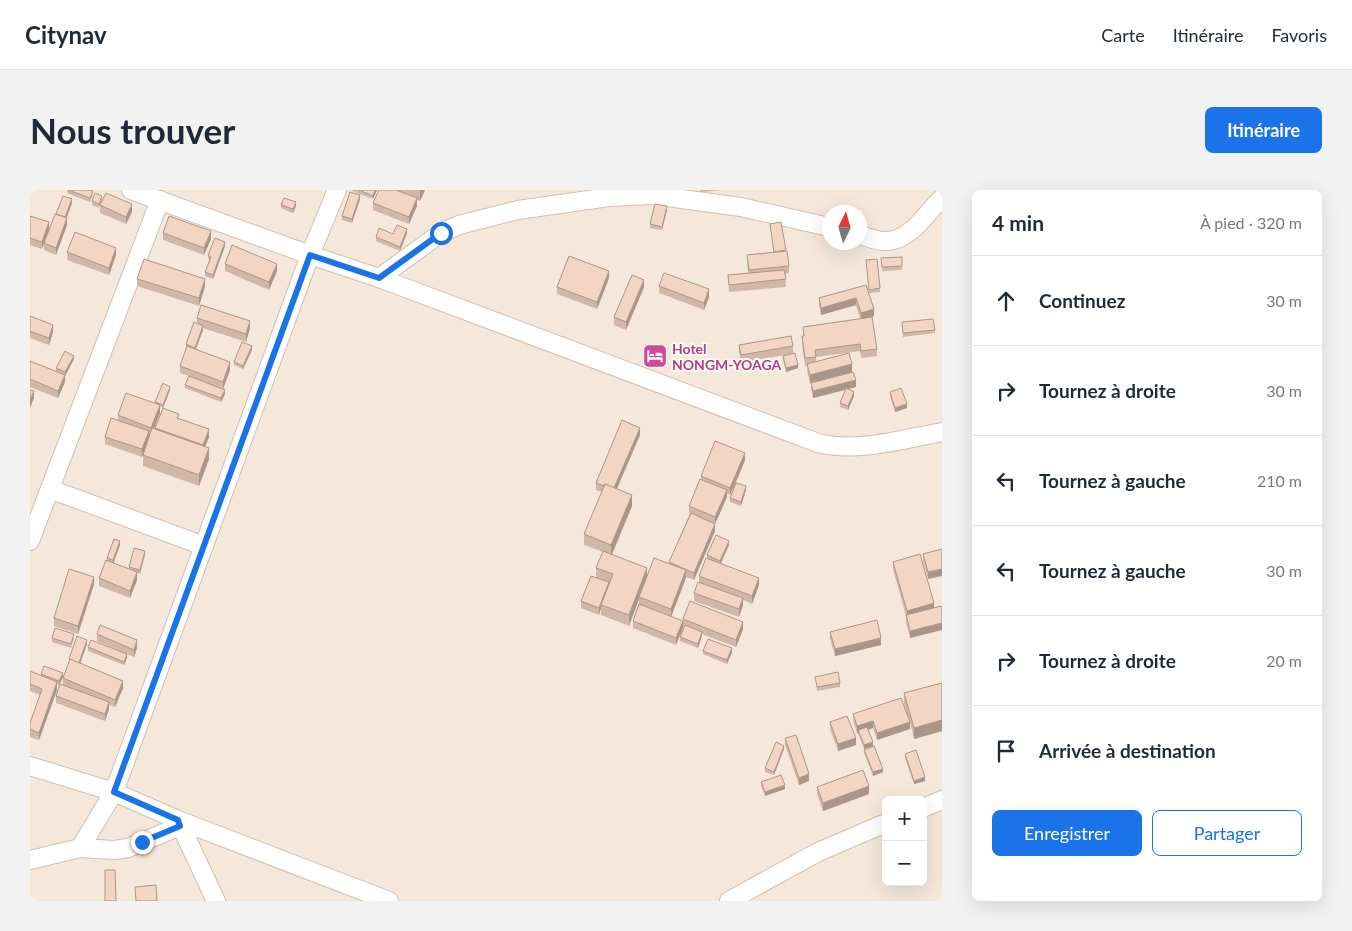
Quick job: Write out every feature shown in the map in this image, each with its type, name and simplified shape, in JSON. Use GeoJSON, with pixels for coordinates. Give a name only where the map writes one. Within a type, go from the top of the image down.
{"type":"FeatureCollection","features":[{"type":"Feature","properties":{"kind":"street"},"geometry":{"type":"LineString","coordinates":[[131,190],[379,278],[818,443],[844,448],[942,432]]}},
{"type":"Feature","properties":{"kind":"street"},"geometry":{"type":"LineString","coordinates":[[80,848],[114,792],[310,255],[336,190]]}},
{"type":"Feature","properties":{"kind":"street"},"geometry":{"type":"LineString","coordinates":[[379,278],[441,233],[459,225],[518,210],[609,197],[652,195],[741,207],[822,225]]}},
{"type":"Feature","properties":{"kind":"street"},"geometry":{"type":"LineString","coordinates":[[867,237],[887,241],[899,237],[912,230],[942,198]]}},
{"type":"Feature","properties":{"kind":"street"},"geometry":{"type":"LineString","coordinates":[[30,541],[160,200]]}},
{"type":"Feature","properties":{"kind":"street"},"geometry":{"type":"LineString","coordinates":[[50,489],[204,546]]}},
{"type":"Feature","properties":{"kind":"street"},"geometry":{"type":"LineString","coordinates":[[30,766],[114,792],[179,823],[389,901]]}},
{"type":"Feature","properties":{"kind":"street"},"geometry":{"type":"LineString","coordinates":[[927,806],[942,800]]}},
{"type":"Feature","properties":{"kind":"street"},"geometry":{"type":"LineString","coordinates":[[30,860],[80,848],[114,850],[128,848],[179,823]]}},
{"type":"Feature","properties":{"kind":"street"},"geometry":{"type":"LineString","coordinates":[[179,823],[216,901]]}},
{"type":"Feature","properties":{"kind":"street"},"geometry":{"type":"LineString","coordinates":[[729,901],[818,852],[882,825]]}},
{"type":"Feature","properties":{"kind":"shaded area"},"geometry":{"type":"Polygon","coordinates":[[[30,190],[942,190],[942,901],[30,901],[30,190]]]}},
{"type":"Feature","properties":{"kind":"building"},"geometry":{"type":"Polygon","coordinates":[[[68,190],[89,190],[93,191],[90,198],[68,190]]]}},
{"type":"Feature","properties":{"kind":"building"},"geometry":{"type":"Polygon","coordinates":[[[359,190],[375,190],[373,196],[359,190]]]}},
{"type":"Feature","properties":{"kind":"building"},"geometry":{"type":"Polygon","coordinates":[[[379,190],[396,190],[417,198],[409,217],[373,203],[379,190]]]}},
{"type":"Feature","properties":{"kind":"building"},"geometry":{"type":"Polygon","coordinates":[[[350,192],[360,195],[352,219],[342,216],[350,192]]]}},
{"type":"Feature","properties":{"kind":"building"},"geometry":{"type":"Polygon","coordinates":[[[95,193],[102,196],[99,204],[92,201],[95,193]]]}},
{"type":"Feature","properties":{"kind":"building"},"geometry":{"type":"Polygon","coordinates":[[[106,193],[132,204],[126,217],[100,205],[106,193]]]}},
{"type":"Feature","properties":{"kind":"building"},"geometry":{"type":"Polygon","coordinates":[[[63,196],[72,199],[65,217],[56,214],[63,196]]]}},
{"type":"Feature","properties":{"kind":"building"},"geometry":{"type":"Polygon","coordinates":[[[284,198],[296,202],[293,209],[281,205],[284,198]]]}},
{"type":"Feature","properties":{"kind":"building"},"geometry":{"type":"Polygon","coordinates":[[[655,204],[667,206],[662,227],[650,224],[655,204]]]}},
{"type":"Feature","properties":{"kind":"building"},"geometry":{"type":"Polygon","coordinates":[[[55,214],[67,218],[56,248],[44,243],[55,214]]]}},
{"type":"Feature","properties":{"kind":"building"},"geometry":{"type":"Polygon","coordinates":[[[30,216],[49,222],[42,242],[30,238],[30,216]]]}},
{"type":"Feature","properties":{"kind":"building"},"geometry":{"type":"Polygon","coordinates":[[[169,216],[211,231],[204,248],[163,233],[169,216]]]}},
{"type":"Feature","properties":{"kind":"building"},"geometry":{"type":"Polygon","coordinates":[[[781,222],[786,250],[774,252],[770,224],[781,222]]]}},
{"type":"Feature","properties":{"kind":"building"},"geometry":{"type":"Polygon","coordinates":[[[397,225],[407,229],[400,247],[376,237],[379,228],[393,234],[397,225]]]}},
{"type":"Feature","properties":{"kind":"building"},"geometry":{"type":"Polygon","coordinates":[[[75,232],[116,248],[109,268],[67,252],[75,232]]]}},
{"type":"Feature","properties":{"kind":"building"},"geometry":{"type":"Polygon","coordinates":[[[215,238],[225,242],[213,275],[205,272],[211,257],[208,255],[215,238]]]}},
{"type":"Feature","properties":{"kind":"building"},"geometry":{"type":"Polygon","coordinates":[[[232,245],[277,264],[269,282],[225,264],[232,245]]]}},
{"type":"Feature","properties":{"kind":"building"},"geometry":{"type":"Polygon","coordinates":[[[787,251],[789,266],[749,270],[747,255],[787,251]]]}},
{"type":"Feature","properties":{"kind":"building"},"geometry":{"type":"Polygon","coordinates":[[[569,256],[609,271],[597,302],[557,287],[569,256]]]}},
{"type":"Feature","properties":{"kind":"building"},"geometry":{"type":"Polygon","coordinates":[[[902,257],[902,266],[882,267],[881,258],[902,257]]]}},
{"type":"Feature","properties":{"kind":"building"},"geometry":{"type":"Polygon","coordinates":[[[144,259],[205,279],[199,298],[137,279],[144,259]]]}},
{"type":"Feature","properties":{"kind":"building"},"geometry":{"type":"Polygon","coordinates":[[[877,259],[880,288],[869,290],[866,260],[877,259]]]}},
{"type":"Feature","properties":{"kind":"building"},"geometry":{"type":"Polygon","coordinates":[[[784,270],[786,279],[729,285],[728,275],[784,270]]]}},
{"type":"Feature","properties":{"kind":"building"},"geometry":{"type":"Polygon","coordinates":[[[664,273],[709,289],[704,303],[659,286],[664,273]]]}},
{"type":"Feature","properties":{"kind":"building"},"geometry":{"type":"Polygon","coordinates":[[[632,275],[644,280],[626,322],[614,317],[632,275]]]}},
{"type":"Feature","properties":{"kind":"building"},"geometry":{"type":"Polygon","coordinates":[[[866,285],[874,309],[861,313],[856,298],[821,308],[819,298],[866,285]]]}},
{"type":"Feature","properties":{"kind":"building"},"geometry":{"type":"Polygon","coordinates":[[[201,305],[250,321],[246,334],[197,318],[201,305]]]}},
{"type":"Feature","properties":{"kind":"building"},"geometry":{"type":"Polygon","coordinates":[[[30,316],[53,325],[49,338],[30,331],[30,316]]]}},
{"type":"Feature","properties":{"kind":"building"},"geometry":{"type":"Polygon","coordinates":[[[872,317],[877,349],[861,351],[860,344],[815,350],[816,357],[805,358],[802,336],[804,336],[803,327],[872,317]]]}},
{"type":"Feature","properties":{"kind":"building"},"geometry":{"type":"Polygon","coordinates":[[[933,319],[935,330],[903,333],[902,322],[933,319]]]}},
{"type":"Feature","properties":{"kind":"building"},"geometry":{"type":"Polygon","coordinates":[[[194,322],[203,326],[195,348],[186,344],[194,322]]]}},
{"type":"Feature","properties":{"kind":"building"},"geometry":{"type":"Polygon","coordinates":[[[791,336],[793,346],[741,355],[739,345],[791,336]]]}},
{"type":"Feature","properties":{"kind":"building"},"geometry":{"type":"Polygon","coordinates":[[[242,342],[252,346],[243,366],[234,362],[242,342]]]}},
{"type":"Feature","properties":{"kind":"building"},"geometry":{"type":"Polygon","coordinates":[[[187,346],[230,362],[223,382],[180,366],[187,346]]]}},
{"type":"Feature","properties":{"kind":"building"},"geometry":{"type":"Polygon","coordinates":[[[65,351],[74,356],[65,372],[56,368],[65,351]]]}},
{"type":"Feature","properties":{"kind":"building"},"geometry":{"type":"Polygon","coordinates":[[[795,353],[798,365],[786,368],[783,356],[795,353]]]}},
{"type":"Feature","properties":{"kind":"building"},"geometry":{"type":"Polygon","coordinates":[[[849,353],[852,364],[810,375],[807,364],[849,353]]]}},
{"type":"Feature","properties":{"kind":"building"},"geometry":{"type":"Polygon","coordinates":[[[30,361],[65,375],[58,391],[30,379],[30,361]]]}},
{"type":"Feature","properties":{"kind":"building"},"geometry":{"type":"Polygon","coordinates":[[[853,372],[856,380],[813,391],[811,383],[853,372]]]}},
{"type":"Feature","properties":{"kind":"building"},"geometry":{"type":"Polygon","coordinates":[[[189,376],[225,390],[221,398],[185,385],[189,376]]]}},
{"type":"Feature","properties":{"kind":"building"},"geometry":{"type":"Polygon","coordinates":[[[163,383],[170,387],[163,405],[155,402],[163,383]]]}},
{"type":"Feature","properties":{"kind":"building"},"geometry":{"type":"Polygon","coordinates":[[[846,388],[854,392],[848,406],[840,403],[846,388]]]}},
{"type":"Feature","properties":{"kind":"building"},"geometry":{"type":"Polygon","coordinates":[[[901,388],[907,404],[895,408],[890,392],[901,388]]]}},
{"type":"Feature","properties":{"kind":"building"},"geometry":{"type":"Polygon","coordinates":[[[30,390],[34,391],[30,400],[30,390]]]}},
{"type":"Feature","properties":{"kind":"building"},"geometry":{"type":"Polygon","coordinates":[[[126,393],[160,405],[151,428],[118,415],[126,393]]]}},
{"type":"Feature","properties":{"kind":"building"},"geometry":{"type":"Polygon","coordinates":[[[163,408],[179,414],[177,418],[209,429],[203,445],[155,428],[163,408]]]}},
{"type":"Feature","properties":{"kind":"building"},"geometry":{"type":"Polygon","coordinates":[[[111,418],[149,431],[142,449],[105,437],[111,418]]]}},
{"type":"Feature","properties":{"kind":"building"},"geometry":{"type":"Polygon","coordinates":[[[622,420],[640,428],[614,488],[596,483],[622,420]]]}},
{"type":"Feature","properties":{"kind":"building"},"geometry":{"type":"Polygon","coordinates":[[[152,428],[209,448],[199,475],[143,455],[152,428]]]}},
{"type":"Feature","properties":{"kind":"building"},"geometry":{"type":"Polygon","coordinates":[[[715,441],[745,453],[730,488],[701,476],[715,441]]]}},
{"type":"Feature","properties":{"kind":"building"},"geometry":{"type":"Polygon","coordinates":[[[700,479],[727,490],[715,517],[689,506],[700,479]]]}},
{"type":"Feature","properties":{"kind":"building"},"geometry":{"type":"Polygon","coordinates":[[[736,483],[746,486],[741,502],[730,498],[736,483]]]}},
{"type":"Feature","properties":{"kind":"building"},"geometry":{"type":"Polygon","coordinates":[[[605,484],[632,495],[611,545],[584,534],[605,484]]]}},
{"type":"Feature","properties":{"kind":"building"},"geometry":{"type":"Polygon","coordinates":[[[691,513],[715,524],[694,573],[669,562],[691,513]]]}},
{"type":"Feature","properties":{"kind":"building"},"geometry":{"type":"Polygon","coordinates":[[[716,535],[729,541],[720,561],[707,555],[716,535]]]}},
{"type":"Feature","properties":{"kind":"building"},"geometry":{"type":"Polygon","coordinates":[[[114,539],[120,541],[113,560],[107,558],[114,539]]]}},
{"type":"Feature","properties":{"kind":"building"},"geometry":{"type":"Polygon","coordinates":[[[134,548],[145,551],[140,570],[129,567],[134,548]]]}},
{"type":"Feature","properties":{"kind":"building"},"geometry":{"type":"Polygon","coordinates":[[[942,549],[942,569],[928,572],[923,554],[942,549]]]}},
{"type":"Feature","properties":{"kind":"building"},"geometry":{"type":"Polygon","coordinates":[[[603,551],[647,568],[629,615],[601,605],[613,574],[596,568],[603,551]]]}},
{"type":"Feature","properties":{"kind":"building"},"geometry":{"type":"Polygon","coordinates":[[[920,554],[934,603],[907,611],[893,562],[920,554]]]}},
{"type":"Feature","properties":{"kind":"building"},"geometry":{"type":"Polygon","coordinates":[[[654,558],[686,570],[671,609],[639,597],[654,558]]]}},
{"type":"Feature","properties":{"kind":"building"},"geometry":{"type":"Polygon","coordinates":[[[706,558],[759,578],[752,596],[699,576],[706,558]]]}},
{"type":"Feature","properties":{"kind":"building"},"geometry":{"type":"Polygon","coordinates":[[[106,560],[137,572],[130,591],[99,578],[106,560]]]}},
{"type":"Feature","properties":{"kind":"building"},"geometry":{"type":"Polygon","coordinates":[[[69,569],[94,577],[78,626],[54,618],[69,569]]]}},
{"type":"Feature","properties":{"kind":"building"},"geometry":{"type":"Polygon","coordinates":[[[591,576],[609,582],[599,608],[581,601],[591,576]]]}},
{"type":"Feature","properties":{"kind":"building"},"geometry":{"type":"Polygon","coordinates":[[[698,582],[743,598],[739,609],[694,593],[698,582]]]}},
{"type":"Feature","properties":{"kind":"building"},"geometry":{"type":"Polygon","coordinates":[[[690,601],[743,622],[736,640],[683,619],[690,601]]]}},
{"type":"Feature","properties":{"kind":"building"},"geometry":{"type":"Polygon","coordinates":[[[639,604],[683,621],[676,638],[633,621],[639,604]]]}},
{"type":"Feature","properties":{"kind":"building"},"geometry":{"type":"Polygon","coordinates":[[[941,606],[942,623],[910,631],[906,615],[941,606]]]}},
{"type":"Feature","properties":{"kind":"building"},"geometry":{"type":"Polygon","coordinates":[[[877,620],[881,638],[835,649],[830,632],[877,620]]]}},
{"type":"Feature","properties":{"kind":"building"},"geometry":{"type":"Polygon","coordinates":[[[100,625],[137,640],[134,650],[97,634],[100,625]]]}},
{"type":"Feature","properties":{"kind":"building"},"geometry":{"type":"Polygon","coordinates":[[[685,625],[702,632],[698,644],[680,637],[685,625]]]}},
{"type":"Feature","properties":{"kind":"building"},"geometry":{"type":"Polygon","coordinates":[[[55,628],[74,634],[71,644],[52,638],[55,628]]]}},
{"type":"Feature","properties":{"kind":"building"},"geometry":{"type":"Polygon","coordinates":[[[77,636],[87,640],[79,663],[69,659],[77,636]]]}},
{"type":"Feature","properties":{"kind":"building"},"geometry":{"type":"Polygon","coordinates":[[[708,639],[732,648],[727,660],[703,651],[708,639]]]}},
{"type":"Feature","properties":{"kind":"building"},"geometry":{"type":"Polygon","coordinates":[[[91,640],[127,654],[124,662],[88,647],[91,640]]]}},
{"type":"Feature","properties":{"kind":"building"},"geometry":{"type":"Polygon","coordinates":[[[70,659],[123,681],[115,700],[63,678],[70,659]]]}},
{"type":"Feature","properties":{"kind":"building"},"geometry":{"type":"Polygon","coordinates":[[[44,666],[63,673],[59,681],[41,674],[44,666]]]}},
{"type":"Feature","properties":{"kind":"building"},"geometry":{"type":"Polygon","coordinates":[[[30,671],[57,682],[39,733],[30,729],[30,723],[42,689],[30,684],[30,671]]]}},
{"type":"Feature","properties":{"kind":"building"},"geometry":{"type":"Polygon","coordinates":[[[838,672],[840,683],[817,687],[815,677],[838,672]]]}},
{"type":"Feature","properties":{"kind":"building"},"geometry":{"type":"Polygon","coordinates":[[[942,683],[942,720],[914,728],[904,693],[942,683]]]}},
{"type":"Feature","properties":{"kind":"building"},"geometry":{"type":"Polygon","coordinates":[[[60,684],[109,702],[105,714],[56,696],[60,684]]]}},
{"type":"Feature","properties":{"kind":"building"},"geometry":{"type":"Polygon","coordinates":[[[901,698],[910,722],[877,733],[873,721],[857,726],[853,714],[901,698]]]}},
{"type":"Feature","properties":{"kind":"building"},"geometry":{"type":"Polygon","coordinates":[[[847,716],[856,738],[838,744],[830,722],[847,716]]]}},
{"type":"Feature","properties":{"kind":"building"},"geometry":{"type":"Polygon","coordinates":[[[867,727],[873,742],[864,745],[858,730],[867,727]]]}},
{"type":"Feature","properties":{"kind":"building"},"geometry":{"type":"Polygon","coordinates":[[[796,735],[809,774],[799,778],[785,738],[796,735]]]}},
{"type":"Feature","properties":{"kind":"building"},"geometry":{"type":"Polygon","coordinates":[[[776,742],[784,746],[774,772],[765,768],[776,742]]]}},
{"type":"Feature","properties":{"kind":"building"},"geometry":{"type":"Polygon","coordinates":[[[874,746],[883,769],[873,772],[864,750],[874,746]]]}},
{"type":"Feature","properties":{"kind":"building"},"geometry":{"type":"Polygon","coordinates":[[[916,750],[925,777],[914,781],[905,754],[916,750]]]}},
{"type":"Feature","properties":{"kind":"building"},"geometry":{"type":"Polygon","coordinates":[[[863,770],[869,786],[823,803],[817,787],[863,770]]]}},
{"type":"Feature","properties":{"kind":"building"},"geometry":{"type":"Polygon","coordinates":[[[781,775],[785,785],[765,792],[761,782],[781,775]]]}},
{"type":"Feature","properties":{"kind":"building"},"geometry":{"type":"Polygon","coordinates":[[[105,870],[115,870],[116,901],[105,901],[105,870]]]}},
{"type":"Feature","properties":{"kind":"building"},"geometry":{"type":"Polygon","coordinates":[[[156,885],[157,901],[136,901],[135,887],[156,885]]]}},
{"type":"Feature","properties":{"kind":"place","name":"Hotel NONGM-YOAGA"},"geometry":{"type":"Point","coordinates":[655,356]}},
{"type":"Feature","properties":{"kind":"route"},"geometry":{"type":"LineString","coordinates":[[142,842],[180,826],[178,820],[114,792],[310,255],[379,278],[441,233]]}}]}
